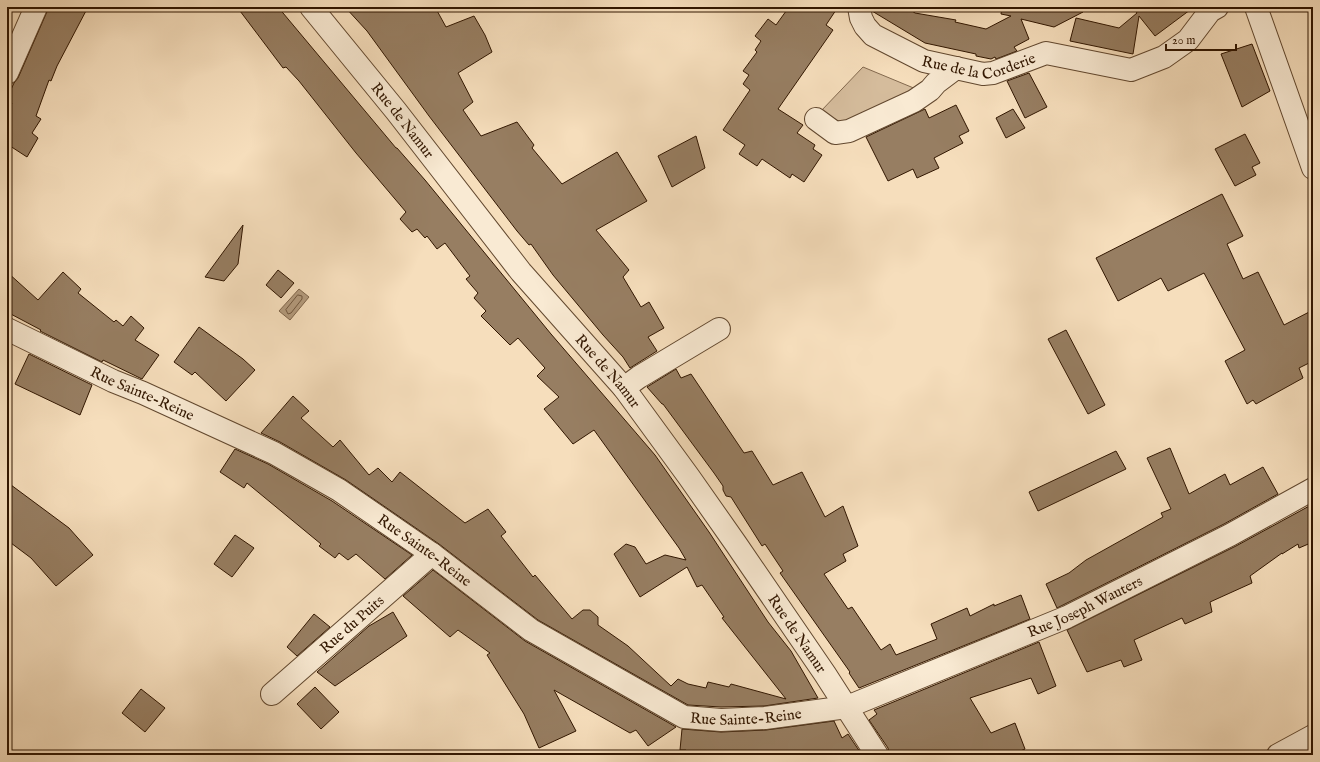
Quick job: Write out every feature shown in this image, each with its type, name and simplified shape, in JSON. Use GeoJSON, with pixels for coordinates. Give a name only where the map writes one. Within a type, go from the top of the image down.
{"type":"FeatureCollection","features":[{"type":"Feature","properties":{"kind":"street"},"geometry":{"type":"LineString","coordinates":[[7,73],[36,7]]}},
{"type":"Feature","properties":{"kind":"street","name":"Rue de Namur"},"geometry":{"type":"LineString","coordinates":[[311,7],[396,111],[521,272],[624,388],[693,483],[847,707],[877,755]]}},
{"type":"Feature","properties":{"kind":"street","name":"Rue de la Corderie"},"geometry":{"type":"LineString","coordinates":[[859,7],[861,18],[865,26],[873,35],[924,61],[983,74],[994,73],[1046,53],[1131,70],[1164,57],[1188,40],[1210,11],[1217,7]]}},
{"type":"Feature","properties":{"kind":"street"},"geometry":{"type":"LineString","coordinates":[[1256,7],[1312,161]]}},
{"type":"Feature","properties":{"kind":"street"},"geometry":{"type":"LineString","coordinates":[[816,119],[835,133],[849,131],[914,100],[930,90],[936,83],[956,68]]}},
{"type":"Feature","properties":{"kind":"street","name":"Rue Sainte-Reine"},"geometry":{"type":"LineString","coordinates":[[7,329],[113,381],[143,393],[274,453],[340,490],[432,554],[531,630],[684,718],[721,720],[765,718],[847,707]]}},
{"type":"Feature","properties":{"kind":"street"},"geometry":{"type":"LineString","coordinates":[[624,388],[639,377],[719,329]]}},
{"type":"Feature","properties":{"kind":"street","name":"Rue Joseph Wauters"},"geometry":{"type":"LineString","coordinates":[[847,707],[1067,617],[1230,535],[1313,489]]}},
{"type":"Feature","properties":{"kind":"street","name":"Rue du Puits"},"geometry":{"type":"LineString","coordinates":[[272,694],[432,554]]}},
{"type":"Feature","properties":{"kind":"street"},"geometry":{"type":"LineString","coordinates":[[1278,755],[1313,736]]}},
{"type":"Feature","properties":{"kind":"shaded area"},"geometry":{"type":"Polygon","coordinates":[[[863,67],[916,89],[849,127],[821,111],[863,67]]]}},
{"type":"Feature","properties":{"kind":"water"},"geometry":{"type":"Polygon","coordinates":[[[299,289],[309,297],[290,320],[279,311],[299,289]]]}},
{"type":"Feature","properties":{"kind":"building"},"geometry":{"type":"Polygon","coordinates":[[[49,7],[88,7],[57,66],[51,81],[49,80],[36,116],[41,119],[32,133],[38,138],[27,157],[7,144],[7,112],[12,103],[7,98],[18,78],[49,7]]]}},
{"type":"Feature","properties":{"kind":"building"},"geometry":{"type":"Polygon","coordinates":[[[237,7],[278,7],[396,148],[425,180],[551,334],[655,455],[709,532],[768,622],[791,651],[818,698],[764,706],[721,707],[688,705],[538,620],[439,544],[346,480],[280,442],[261,433],[293,396],[309,411],[301,418],[333,447],[340,440],[369,475],[378,468],[392,482],[400,472],[465,523],[488,509],[506,532],[501,536],[533,577],[535,575],[572,619],[583,610],[590,610],[598,617],[598,625],[628,646],[671,686],[678,679],[688,684],[706,688],[708,682],[729,687],[731,684],[786,699],[722,618],[724,617],[702,585],[697,587],[687,567],[640,597],[614,554],[626,544],[635,547],[646,564],[665,555],[686,560],[679,548],[594,430],[573,444],[544,409],[559,397],[537,376],[545,368],[518,338],[510,345],[481,316],[486,311],[474,298],[478,293],[466,279],[470,276],[445,243],[437,249],[427,236],[425,238],[417,229],[412,232],[400,219],[406,212],[356,153],[299,81],[286,67],[283,68],[237,7]]]}},
{"type":"Feature","properties":{"kind":"building"},"geometry":{"type":"Polygon","coordinates":[[[345,7],[435,7],[446,27],[474,16],[485,35],[492,52],[458,73],[473,102],[463,110],[481,136],[517,122],[534,145],[532,148],[562,184],[617,152],[647,201],[596,230],[629,270],[623,277],[641,307],[649,302],[664,328],[648,337],[657,351],[630,368],[623,357],[553,275],[531,244],[529,245],[517,231],[429,116],[367,31],[345,7]]]}},
{"type":"Feature","properties":{"kind":"building"},"geometry":{"type":"Polygon","coordinates":[[[789,7],[838,7],[826,25],[833,30],[778,109],[803,125],[797,133],[815,145],[813,149],[822,155],[804,182],[792,174],[790,178],[762,159],[757,166],[739,154],[745,145],[723,130],[750,90],[743,84],[749,75],[743,71],[757,52],[755,50],[761,41],[755,36],[768,19],[776,25],[789,7]]]}},
{"type":"Feature","properties":{"kind":"building"},"geometry":{"type":"Polygon","coordinates":[[[872,7],[906,7],[915,13],[956,20],[955,22],[986,29],[1011,16],[1001,14],[1002,7],[1056,7],[1083,12],[1054,27],[1021,19],[1029,39],[1014,47],[1017,51],[996,59],[995,57],[991,59],[976,56],[976,54],[925,43],[872,11],[872,7]]]}},
{"type":"Feature","properties":{"kind":"building"},"geometry":{"type":"Polygon","coordinates":[[[1133,7],[1194,7],[1155,36],[1139,16],[1133,54],[1070,41],[1076,18],[1119,28],[1137,13],[1133,7]]]}},
{"type":"Feature","properties":{"kind":"building"},"geometry":{"type":"Polygon","coordinates":[[[1252,44],[1270,91],[1242,107],[1221,54],[1252,44]]]}},
{"type":"Feature","properties":{"kind":"building"},"geometry":{"type":"Polygon","coordinates":[[[1029,73],[1047,107],[1025,118],[1007,81],[1029,73]]]}},
{"type":"Feature","properties":{"kind":"building"},"geometry":{"type":"Polygon","coordinates":[[[956,105],[969,131],[959,136],[963,143],[934,158],[939,168],[917,178],[913,169],[888,181],[866,137],[925,109],[929,118],[956,105]]]}},
{"type":"Feature","properties":{"kind":"building"},"geometry":{"type":"Polygon","coordinates":[[[1013,109],[1025,128],[1006,138],[996,118],[1013,109]]]}},
{"type":"Feature","properties":{"kind":"building"},"geometry":{"type":"Polygon","coordinates":[[[1245,134],[1260,163],[1252,167],[1256,175],[1235,186],[1215,149],[1245,134]]]}},
{"type":"Feature","properties":{"kind":"building"},"geometry":{"type":"Polygon","coordinates":[[[696,136],[705,168],[672,187],[658,156],[696,136]]]}},
{"type":"Feature","properties":{"kind":"building"},"geometry":{"type":"Polygon","coordinates":[[[1222,194],[1243,236],[1227,244],[1243,279],[1258,272],[1284,325],[1313,310],[1313,361],[1299,368],[1303,378],[1256,404],[1253,400],[1247,404],[1225,361],[1245,350],[1204,273],[1168,291],[1161,278],[1118,301],[1096,258],[1222,194]]]}},
{"type":"Feature","properties":{"kind":"building"},"geometry":{"type":"Polygon","coordinates":[[[243,225],[238,264],[224,281],[205,277],[243,225]]]}},
{"type":"Feature","properties":{"kind":"building"},"geometry":{"type":"Polygon","coordinates":[[[278,270],[294,283],[281,298],[266,285],[278,270]]]}},
{"type":"Feature","properties":{"kind":"building"},"geometry":{"type":"Polygon","coordinates":[[[7,272],[38,300],[63,272],[81,289],[78,293],[114,322],[116,320],[123,326],[131,316],[144,328],[135,340],[159,355],[142,379],[103,360],[102,362],[40,331],[41,330],[7,312],[7,272]]]}},
{"type":"Feature","properties":{"kind":"building"},"geometry":{"type":"Polygon","coordinates":[[[199,327],[243,359],[255,370],[226,401],[195,372],[192,375],[174,362],[199,327]]]}},
{"type":"Feature","properties":{"kind":"building"},"geometry":{"type":"Polygon","coordinates":[[[1066,330],[1105,405],[1088,414],[1048,339],[1066,330]]]}},
{"type":"Feature","properties":{"kind":"building"},"geometry":{"type":"Polygon","coordinates":[[[29,354],[92,385],[80,415],[15,384],[29,354]]]}},
{"type":"Feature","properties":{"kind":"building"},"geometry":{"type":"Polygon","coordinates":[[[676,369],[681,378],[691,374],[744,453],[752,451],[773,485],[802,472],[825,517],[843,506],[858,546],[843,554],[846,561],[824,574],[848,609],[852,607],[881,650],[890,644],[896,655],[937,639],[931,624],[967,608],[970,616],[994,604],[994,606],[1021,595],[1030,619],[859,688],[849,673],[850,672],[780,573],[783,571],[765,544],[762,546],[731,497],[726,496],[723,486],[714,473],[663,404],[647,387],[676,369]]]}},
{"type":"Feature","properties":{"kind":"building"},"geometry":{"type":"Polygon","coordinates":[[[1170,448],[1189,494],[1225,474],[1230,485],[1263,467],[1278,494],[1224,524],[1057,608],[1046,584],[1069,573],[1086,560],[1163,517],[1161,513],[1171,509],[1147,458],[1170,448]]]}},
{"type":"Feature","properties":{"kind":"building"},"geometry":{"type":"Polygon","coordinates":[[[235,449],[268,464],[332,501],[412,555],[385,579],[356,554],[348,560],[339,553],[335,558],[319,546],[321,544],[247,483],[244,488],[220,472],[235,449]]]}},
{"type":"Feature","properties":{"kind":"building"},"geometry":{"type":"Polygon","coordinates":[[[1116,451],[1126,469],[1038,511],[1029,492],[1116,451]]]}},
{"type":"Feature","properties":{"kind":"building"},"geometry":{"type":"Polygon","coordinates":[[[7,482],[69,528],[93,555],[56,586],[31,558],[7,540],[7,482]]]}},
{"type":"Feature","properties":{"kind":"building"},"geometry":{"type":"Polygon","coordinates":[[[1313,504],[1313,542],[1299,548],[1298,544],[1282,553],[1250,576],[1252,583],[1210,602],[1212,612],[1185,624],[1182,618],[1134,640],[1142,660],[1124,667],[1121,660],[1087,672],[1067,630],[1236,546],[1313,504]]]}},
{"type":"Feature","properties":{"kind":"building"},"geometry":{"type":"Polygon","coordinates":[[[235,535],[254,548],[232,577],[214,564],[235,535]]]}},
{"type":"Feature","properties":{"kind":"building"},"geometry":{"type":"Polygon","coordinates":[[[433,570],[525,641],[676,727],[648,746],[636,730],[630,733],[554,690],[576,731],[539,748],[524,714],[487,655],[490,653],[458,630],[450,637],[403,596],[433,570]]]}},
{"type":"Feature","properties":{"kind":"building"},"geometry":{"type":"Polygon","coordinates":[[[393,612],[407,636],[335,686],[317,672],[369,626],[393,612]]]}},
{"type":"Feature","properties":{"kind":"building"},"geometry":{"type":"Polygon","coordinates":[[[314,614],[330,627],[297,656],[287,647],[314,614]]]}},
{"type":"Feature","properties":{"kind":"building"},"geometry":{"type":"Polygon","coordinates":[[[1039,642],[1056,686],[1038,694],[1031,678],[970,698],[991,733],[1015,723],[1025,749],[1012,755],[889,755],[888,748],[869,720],[877,714],[874,710],[1039,642]]]}},
{"type":"Feature","properties":{"kind":"building"},"geometry":{"type":"Polygon","coordinates":[[[315,687],[339,712],[321,729],[297,704],[315,687]]]}},
{"type":"Feature","properties":{"kind":"building"},"geometry":{"type":"Polygon","coordinates":[[[141,689],[165,708],[145,732],[122,713],[141,689]]]}},
{"type":"Feature","properties":{"kind":"building"},"geometry":{"type":"Polygon","coordinates":[[[834,721],[842,738],[848,734],[862,755],[686,755],[686,750],[680,750],[682,729],[721,732],[766,730],[834,721]]]}}]}
